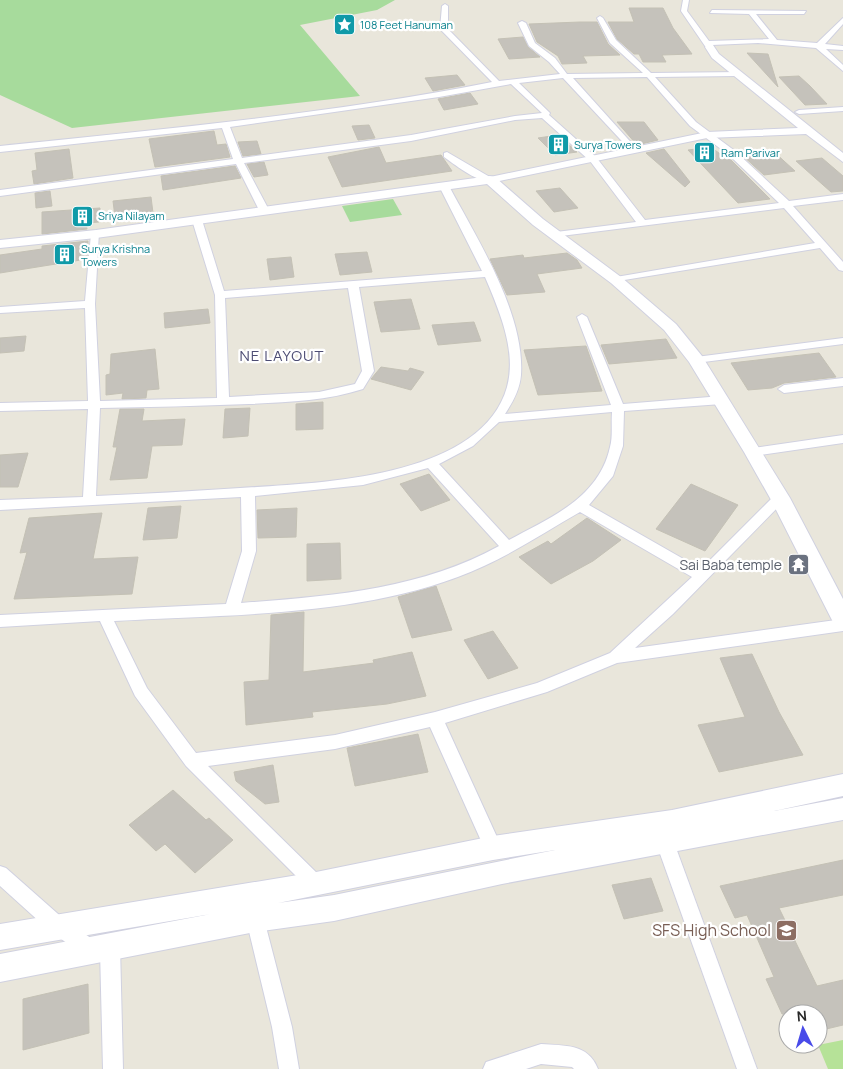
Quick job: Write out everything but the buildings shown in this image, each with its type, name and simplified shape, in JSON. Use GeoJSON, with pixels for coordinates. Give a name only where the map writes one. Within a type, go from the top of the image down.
{"type":"FeatureCollection","features":[{"type":"Feature","properties":{"kind":"main road"},"geometry":{"type":"LineString","coordinates":[[0,244],[96,234],[490,180],[556,235],[616,280],[670,327],[696,360],[753,452],[780,498],[843,620]]}},
{"type":"Feature","properties":{"kind":"main road"},"geometry":{"type":"LineString","coordinates":[[0,968],[255,920],[334,908],[502,872],[661,833],[843,785]]}},
{"type":"Feature","properties":{"kind":"main road"},"geometry":{"type":"LineString","coordinates":[[0,937],[316,884],[493,848],[661,833],[843,809]]}},
{"type":"Feature","properties":{"kind":"street"},"geometry":{"type":"LineString","coordinates":[[686,0],[684,11],[716,56],[843,159]]}},
{"type":"Feature","properties":{"kind":"street"},"geometry":{"type":"LineString","coordinates":[[445,6],[444,29],[498,83]]}},
{"type":"Feature","properties":{"kind":"street"},"geometry":{"type":"LineString","coordinates":[[712,12],[804,12]]}},
{"type":"Feature","properties":{"kind":"street"},"geometry":{"type":"LineString","coordinates":[[751,12],[774,41]]}},
{"type":"Feature","properties":{"kind":"street"},"geometry":{"type":"LineString","coordinates":[[600,18],[613,41],[638,63],[693,124],[732,153],[788,206],[843,268]]}},
{"type":"Feature","properties":{"kind":"street"},"geometry":{"type":"LineString","coordinates":[[819,46],[840,26],[843,20]]}},
{"type":"Feature","properties":{"kind":"street"},"geometry":{"type":"LineString","coordinates":[[522,23],[532,44],[552,60],[633,150]]}},
{"type":"Feature","properties":{"kind":"street"},"geometry":{"type":"LineString","coordinates":[[708,45],[731,41],[774,41],[843,48]]}},
{"type":"Feature","properties":{"kind":"street"},"geometry":{"type":"LineString","coordinates":[[708,45],[730,55],[843,148]]}},
{"type":"Feature","properties":{"kind":"street"},"geometry":{"type":"LineString","coordinates":[[819,46],[843,69]]}},
{"type":"Feature","properties":{"kind":"street"},"geometry":{"type":"LineString","coordinates":[[0,150],[225,125],[429,96],[513,81],[565,76],[738,74]]}},
{"type":"Feature","properties":{"kind":"street"},"geometry":{"type":"LineString","coordinates":[[513,81],[544,109],[544,116]]}},
{"type":"Feature","properties":{"kind":"street"},"geometry":{"type":"LineString","coordinates":[[799,112],[843,109]]}},
{"type":"Feature","properties":{"kind":"street"},"geometry":{"type":"LineString","coordinates":[[0,192],[411,138],[515,118],[544,116],[593,159],[642,223]]}},
{"type":"Feature","properties":{"kind":"street"},"geometry":{"type":"LineString","coordinates":[[225,125],[239,162],[264,210]]}},
{"type":"Feature","properties":{"kind":"street"},"geometry":{"type":"LineString","coordinates":[[447,155],[470,171],[490,180],[707,135],[809,131]]}},
{"type":"Feature","properties":{"kind":"street"},"geometry":{"type":"LineString","coordinates":[[0,505],[89,502],[248,492],[380,478],[447,457],[480,434],[503,410],[515,376],[513,342],[503,311],[487,274],[444,186]]}},
{"type":"Feature","properties":{"kind":"street"},"geometry":{"type":"LineString","coordinates":[[556,235],[788,206],[838,197],[843,208]]}},
{"type":"Feature","properties":{"kind":"street"},"geometry":{"type":"LineString","coordinates":[[197,220],[220,295],[223,402]]}},
{"type":"Feature","properties":{"kind":"street"},"geometry":{"type":"LineString","coordinates":[[89,502],[94,403],[90,304],[96,234]]}},
{"type":"Feature","properties":{"kind":"street"},"geometry":{"type":"LineString","coordinates":[[616,280],[821,245]]}},
{"type":"Feature","properties":{"kind":"street"},"geometry":{"type":"LineString","coordinates":[[220,295],[487,274]]}},
{"type":"Feature","properties":{"kind":"street"},"geometry":{"type":"LineString","coordinates":[[0,407],[94,403],[223,402],[327,395],[359,386],[368,371],[354,285]]}},
{"type":"Feature","properties":{"kind":"street"},"geometry":{"type":"LineString","coordinates":[[0,310],[90,304]]}},
{"type":"Feature","properties":{"kind":"street"},"geometry":{"type":"LineString","coordinates":[[0,621],[232,609],[338,601],[414,586],[479,563],[580,506],[607,476],[617,446],[618,408],[582,317]]}},
{"type":"Feature","properties":{"kind":"street"},"geometry":{"type":"LineString","coordinates":[[696,360],[843,341]]}},
{"type":"Feature","properties":{"kind":"street"},"geometry":{"type":"LineString","coordinates":[[784,389],[843,382]]}},
{"type":"Feature","properties":{"kind":"street"},"geometry":{"type":"LineString","coordinates":[[496,418],[722,400]]}},
{"type":"Feature","properties":{"kind":"street"},"geometry":{"type":"LineString","coordinates":[[753,452],[843,439]]}},
{"type":"Feature","properties":{"kind":"street"},"geometry":{"type":"LineString","coordinates":[[429,462],[508,547]]}},
{"type":"Feature","properties":{"kind":"street"},"geometry":{"type":"LineString","coordinates":[[232,609],[245,570],[249,551],[248,492]]}},
{"type":"Feature","properties":{"kind":"street"},"geometry":{"type":"LineString","coordinates":[[614,657],[702,576],[780,498]]}},
{"type":"Feature","properties":{"kind":"street"},"geometry":{"type":"LineString","coordinates":[[580,506],[702,576]]}},
{"type":"Feature","properties":{"kind":"street"},"geometry":{"type":"LineString","coordinates":[[104,615],[141,692],[192,760],[316,884]]}},
{"type":"Feature","properties":{"kind":"street"},"geometry":{"type":"LineString","coordinates":[[192,760],[335,742],[435,719],[541,688],[614,657],[843,625]]}},
{"type":"Feature","properties":{"kind":"street"},"geometry":{"type":"LineString","coordinates":[[435,719],[493,848]]}},
{"type":"Feature","properties":{"kind":"street"},"geometry":{"type":"LineString","coordinates":[[661,833],[747,1069]]}},
{"type":"Feature","properties":{"kind":"street"},"geometry":{"type":"LineString","coordinates":[[0,874],[59,927],[101,948],[113,1069]]}},
{"type":"Feature","properties":{"kind":"street"},"geometry":{"type":"LineString","coordinates":[[255,920],[282,1027],[289,1069]]}},
{"type":"Feature","properties":{"kind":"street"},"geometry":{"type":"LineString","coordinates":[[493,1069],[541,1054],[577,1057],[588,1069]]}},
{"type":"Feature","properties":{"kind":"green space"},"geometry":{"type":"Polygon","coordinates":[[[0,0],[395,0],[377,10],[300,25],[360,96],[72,128],[0,95],[0,0]]]}},
{"type":"Feature","properties":{"kind":"green space"},"geometry":{"type":"Polygon","coordinates":[[[393,199],[402,215],[350,222],[342,206],[393,199]]]}},
{"type":"Feature","properties":{"kind":"green space"},"geometry":{"type":"Polygon","coordinates":[[[843,1040],[843,1069],[828,1069],[822,1054],[828,1054],[828,1043],[843,1040]]]}},
{"type":"Feature","properties":{"kind":"place","name":"108 Feet Hanuman"},"geometry":{"type":"Point","coordinates":[344,25]}},
{"type":"Feature","properties":{"kind":"place","name":"Surya Towers"},"geometry":{"type":"Point","coordinates":[558,145]}},
{"type":"Feature","properties":{"kind":"place","name":"Ram Parivar"},"geometry":{"type":"Point","coordinates":[705,153]}},
{"type":"Feature","properties":{"kind":"place","name":"Sriya Nilayam"},"geometry":{"type":"Point","coordinates":[82,216]}},
{"type":"Feature","properties":{"kind":"place","name":"Surya Krishna Towers"},"geometry":{"type":"Point","coordinates":[65,255]}},
{"type":"Feature","properties":{"kind":"place","name":"Sai Baba temple"},"geometry":{"type":"Point","coordinates":[798,565]}},
{"type":"Feature","properties":{"kind":"place","name":"SFS High School"},"geometry":{"type":"Point","coordinates":[787,930]}},
{"type":"Feature","properties":{"kind":"district","name":"NE LAYOUT"},"geometry":{"type":"Point","coordinates":[282,356]}}]}
